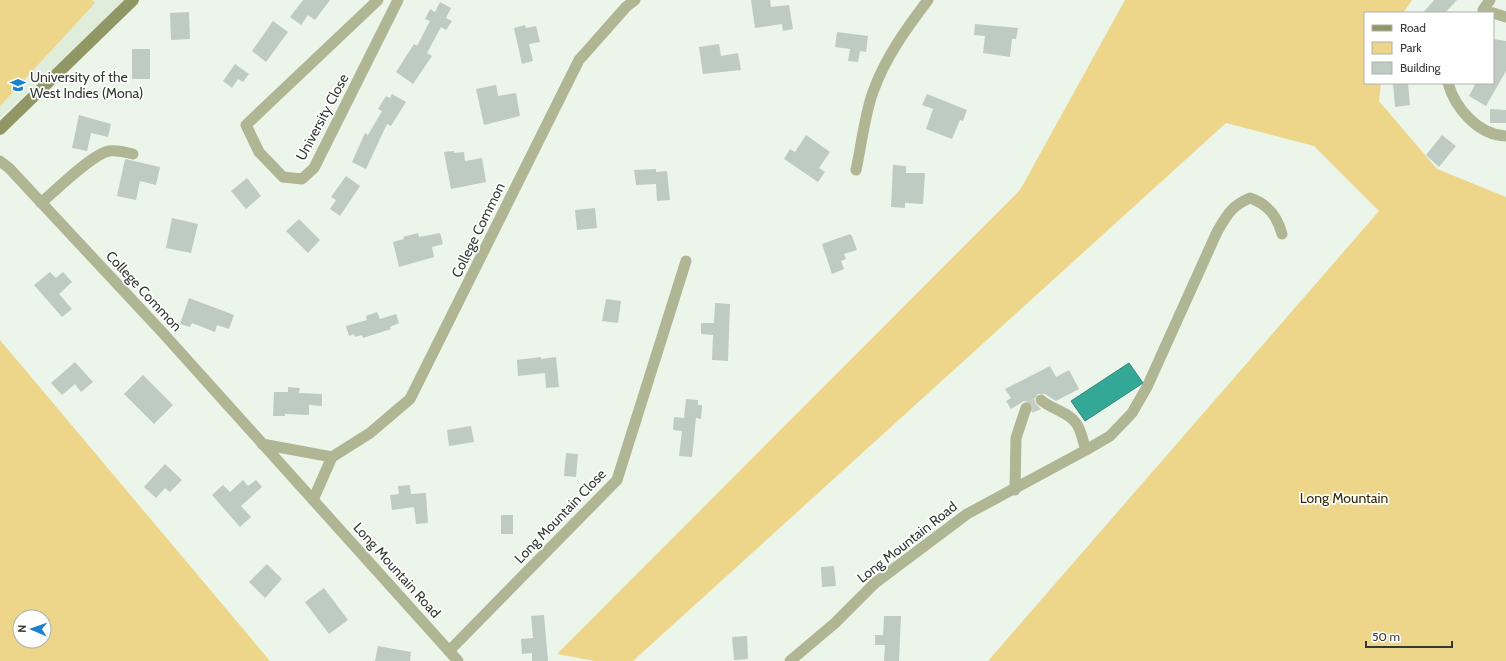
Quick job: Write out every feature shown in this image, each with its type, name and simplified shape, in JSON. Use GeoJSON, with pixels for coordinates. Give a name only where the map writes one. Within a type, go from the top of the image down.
{"type":"FeatureCollection","features":[{"type":"Feature","properties":{"kind":"street"},"geometry":{"type":"LineString","coordinates":[[0,129],[133,0]]}},
{"type":"Feature","properties":{"kind":"street","name":"University Close"},"geometry":{"type":"LineString","coordinates":[[378,0],[246,125],[259,152],[283,177],[302,178],[314,168],[398,0]]}},
{"type":"Feature","properties":{"kind":"street","name":"College Common"},"geometry":{"type":"LineString","coordinates":[[332,457],[370,433],[410,399],[579,60],[626,7],[635,0]]}},
{"type":"Feature","properties":{"kind":"street"},"geometry":{"type":"LineString","coordinates":[[856,170],[872,93],[892,51],[928,0]]}},
{"type":"Feature","properties":{"kind":"street"},"geometry":{"type":"LineString","coordinates":[[1487,12],[1490,0]]}},
{"type":"Feature","properties":{"kind":"street"},"geometry":{"type":"LineString","coordinates":[[1494,14],[1506,17]]}},
{"type":"Feature","properties":{"kind":"street"},"geometry":{"type":"LineString","coordinates":[[1448,84],[1451,95],[1465,113],[1482,129],[1506,136]]}},
{"type":"Feature","properties":{"kind":"street"},"geometry":{"type":"LineString","coordinates":[[41,203],[82,168],[107,151],[118,150],[134,154]]}},
{"type":"Feature","properties":{"kind":"street","name":"College Common"},"geometry":{"type":"LineString","coordinates":[[0,161],[41,203],[313,500]]}},
{"type":"Feature","properties":{"kind":"street","name":"Long Mountain Road"},"geometry":{"type":"LineString","coordinates":[[790,661],[835,623],[875,583],[967,514],[1015,490],[1110,436],[1132,414],[1147,386],[1217,232],[1228,213],[1238,203],[1250,198],[1259,201],[1278,220],[1282,234]]}},
{"type":"Feature","properties":{"kind":"street","name":"Long Mountain Close"},"geometry":{"type":"LineString","coordinates":[[449,651],[617,480],[686,261]]}},
{"type":"Feature","properties":{"kind":"street"},"geometry":{"type":"LineString","coordinates":[[1041,400],[1049,407],[1060,412],[1076,423],[1086,450]]}},
{"type":"Feature","properties":{"kind":"street"},"geometry":{"type":"LineString","coordinates":[[1015,490],[1016,438],[1026,408]]}},
{"type":"Feature","properties":{"kind":"street"},"geometry":{"type":"LineString","coordinates":[[262,444],[332,457],[313,500]]}},
{"type":"Feature","properties":{"kind":"street","name":"Long Mountain Road"},"geometry":{"type":"LineString","coordinates":[[313,500],[458,661]]}},
{"type":"Feature","properties":{"kind":"shaded area","name":"University of the West Indies (Mona)"},"geometry":{"type":"Polygon","coordinates":[[[0,0],[126,0],[0,118],[0,0]]]}},
{"type":"Feature","properties":{"kind":"green space","name":"University of the West Indies (Mona)"},"geometry":{"type":"Polygon","coordinates":[[[0,0],[92,0],[95,3],[0,106],[0,0]]]}},
{"type":"Feature","properties":{"kind":"green space","name":"Long Mountain"},"geometry":{"type":"Polygon","coordinates":[[[1125,0],[1412,0],[1404,12],[1364,12],[1364,84],[1381,84],[1379,101],[1437,169],[1506,197],[1506,661],[988,661],[1379,211],[1314,146],[1226,123],[633,661],[595,661],[557,654],[1020,190],[1125,0]]]}},
{"type":"Feature","properties":{"kind":"green space"},"geometry":{"type":"Polygon","coordinates":[[[0,340],[270,661],[0,661],[0,340]]]}},
{"type":"Feature","properties":{"kind":"water"},"geometry":{"type":"Polygon","coordinates":[[[1129,363],[1143,383],[1085,421],[1071,401],[1129,363]]]}},
{"type":"Feature","properties":{"kind":"building"},"geometry":{"type":"Polygon","coordinates":[[[303,0],[330,0],[315,20],[308,15],[301,25],[290,17],[303,0]]]}},
{"type":"Feature","properties":{"kind":"building"},"geometry":{"type":"Polygon","coordinates":[[[751,0],[770,0],[771,7],[789,5],[793,29],[783,31],[782,24],[755,28],[751,0]]]}},
{"type":"Feature","properties":{"kind":"building"},"geometry":{"type":"Polygon","coordinates":[[[1434,0],[1457,0],[1446,12],[1424,12],[1434,0]]]}},
{"type":"Feature","properties":{"kind":"building"},"geometry":{"type":"Polygon","coordinates":[[[440,2],[451,8],[446,18],[452,21],[446,30],[441,27],[427,53],[432,56],[413,84],[396,72],[414,44],[417,46],[430,21],[425,19],[430,9],[435,12],[440,2]]]}},
{"type":"Feature","properties":{"kind":"building"},"geometry":{"type":"Polygon","coordinates":[[[189,12],[190,39],[171,40],[170,13],[189,12]]]}},
{"type":"Feature","properties":{"kind":"building"},"geometry":{"type":"Polygon","coordinates":[[[273,21],[288,32],[266,62],[252,51],[273,21]]]}},
{"type":"Feature","properties":{"kind":"building"},"geometry":{"type":"Polygon","coordinates":[[[975,24],[1018,28],[1016,39],[1012,39],[1010,57],[983,53],[985,36],[974,35],[975,24]]]}},
{"type":"Feature","properties":{"kind":"building"},"geometry":{"type":"Polygon","coordinates":[[[525,25],[526,28],[536,26],[540,42],[529,44],[533,61],[522,64],[514,28],[525,25]]]}},
{"type":"Feature","properties":{"kind":"building"},"geometry":{"type":"Polygon","coordinates":[[[837,32],[868,36],[866,52],[860,51],[858,62],[848,61],[850,49],[835,47],[837,32]]]}},
{"type":"Feature","properties":{"kind":"building"},"geometry":{"type":"Polygon","coordinates":[[[1494,39],[1506,41],[1506,71],[1486,106],[1469,96],[1475,84],[1494,84],[1494,39]]]}},
{"type":"Feature","properties":{"kind":"building"},"geometry":{"type":"Polygon","coordinates":[[[719,44],[721,56],[738,53],[741,70],[703,74],[699,47],[719,44]]]}},
{"type":"Feature","properties":{"kind":"building"},"geometry":{"type":"Polygon","coordinates":[[[132,49],[150,49],[150,79],[132,79],[132,49]]]}},
{"type":"Feature","properties":{"kind":"building"},"geometry":{"type":"Polygon","coordinates":[[[235,64],[249,74],[243,82],[238,79],[232,88],[223,81],[235,64]]]}},
{"type":"Feature","properties":{"kind":"building"},"geometry":{"type":"Polygon","coordinates":[[[1393,84],[1408,84],[1410,105],[1395,107],[1393,84]]]}},
{"type":"Feature","properties":{"kind":"building"},"geometry":{"type":"Polygon","coordinates":[[[496,85],[498,96],[516,93],[520,116],[484,125],[476,89],[496,85]]]}},
{"type":"Feature","properties":{"kind":"building"},"geometry":{"type":"Polygon","coordinates":[[[392,94],[406,102],[391,126],[387,124],[366,169],[352,162],[365,133],[368,135],[382,111],[378,109],[386,96],[390,98],[392,94]]]}},
{"type":"Feature","properties":{"kind":"building"},"geometry":{"type":"Polygon","coordinates":[[[927,94],[967,110],[963,121],[960,120],[952,139],[926,129],[933,109],[922,105],[927,94]]]}},
{"type":"Feature","properties":{"kind":"building"},"geometry":{"type":"Polygon","coordinates":[[[1490,109],[1506,110],[1506,123],[1490,123],[1490,109]]]}},
{"type":"Feature","properties":{"kind":"building"},"geometry":{"type":"Polygon","coordinates":[[[79,115],[111,124],[108,137],[91,133],[87,151],[72,148],[79,115]]]}},
{"type":"Feature","properties":{"kind":"building"},"geometry":{"type":"Polygon","coordinates":[[[806,135],[830,152],[819,168],[825,172],[818,182],[784,159],[790,149],[795,152],[806,135]]]}},
{"type":"Feature","properties":{"kind":"building"},"geometry":{"type":"Polygon","coordinates":[[[1442,135],[1456,146],[1439,167],[1426,155],[1442,135]]]}},
{"type":"Feature","properties":{"kind":"building"},"geometry":{"type":"Polygon","coordinates":[[[454,151],[454,153],[464,152],[465,161],[482,158],[486,182],[451,189],[444,152],[454,151]]]}},
{"type":"Feature","properties":{"kind":"building"},"geometry":{"type":"Polygon","coordinates":[[[125,159],[160,167],[156,185],[140,181],[136,200],[117,196],[125,159]]]}},
{"type":"Feature","properties":{"kind":"building"},"geometry":{"type":"Polygon","coordinates":[[[893,165],[906,166],[906,173],[925,173],[923,204],[905,203],[905,208],[891,207],[893,165]]]}},
{"type":"Feature","properties":{"kind":"building"},"geometry":{"type":"Polygon","coordinates":[[[656,169],[656,172],[667,171],[670,200],[657,201],[656,184],[636,185],[634,170],[656,169]]]}},
{"type":"Feature","properties":{"kind":"building"},"geometry":{"type":"Polygon","coordinates":[[[346,176],[360,186],[340,216],[330,209],[336,200],[331,197],[346,176]]]}},
{"type":"Feature","properties":{"kind":"building"},"geometry":{"type":"Polygon","coordinates":[[[247,178],[261,196],[246,209],[231,191],[247,178]]]}},
{"type":"Feature","properties":{"kind":"building"},"geometry":{"type":"Polygon","coordinates":[[[595,208],[597,228],[577,230],[575,210],[595,208]]]}},
{"type":"Feature","properties":{"kind":"building"},"geometry":{"type":"Polygon","coordinates":[[[172,218],[198,224],[191,253],[166,248],[172,218]]]}},
{"type":"Feature","properties":{"kind":"building"},"geometry":{"type":"Polygon","coordinates":[[[299,219],[320,240],[308,253],[286,231],[299,219]]]}},
{"type":"Feature","properties":{"kind":"building"},"geometry":{"type":"Polygon","coordinates":[[[418,233],[419,237],[440,233],[443,244],[432,247],[434,257],[399,267],[393,242],[404,239],[403,237],[418,233]]]}},
{"type":"Feature","properties":{"kind":"building"},"geometry":{"type":"Polygon","coordinates":[[[850,234],[857,250],[844,254],[846,259],[841,261],[844,269],[832,274],[822,244],[850,234]]]}},
{"type":"Feature","properties":{"kind":"building"},"geometry":{"type":"Polygon","coordinates":[[[50,272],[56,278],[63,272],[72,282],[59,294],[72,309],[62,317],[34,285],[50,272]]]}},
{"type":"Feature","properties":{"kind":"building"},"geometry":{"type":"Polygon","coordinates":[[[189,298],[234,315],[229,329],[217,325],[215,332],[192,323],[190,327],[180,324],[189,298]]]}},
{"type":"Feature","properties":{"kind":"building"},"geometry":{"type":"Polygon","coordinates":[[[606,299],[621,301],[618,323],[602,321],[606,299]]]}},
{"type":"Feature","properties":{"kind":"building"},"geometry":{"type":"Polygon","coordinates":[[[715,303],[730,304],[728,361],[712,360],[713,335],[701,334],[701,323],[714,323],[715,303]]]}},
{"type":"Feature","properties":{"kind":"building"},"geometry":{"type":"Polygon","coordinates":[[[377,312],[380,319],[396,314],[399,323],[390,327],[391,329],[363,338],[362,335],[355,337],[354,334],[349,336],[346,326],[367,320],[366,316],[377,312]]]}},
{"type":"Feature","properties":{"kind":"building"},"geometry":{"type":"Polygon","coordinates":[[[541,357],[541,359],[556,357],[559,387],[546,388],[545,373],[518,376],[517,360],[541,357]]]}},
{"type":"Feature","properties":{"kind":"building"},"geometry":{"type":"Polygon","coordinates":[[[75,362],[93,382],[81,392],[75,384],[62,395],[51,383],[75,362]]]}},
{"type":"Feature","properties":{"kind":"building"},"geometry":{"type":"Polygon","coordinates":[[[1050,366],[1056,377],[1069,370],[1079,389],[1056,401],[1045,394],[1038,394],[1034,399],[1034,402],[1041,409],[1032,413],[1033,406],[1028,401],[1024,401],[1011,409],[1006,401],[1011,398],[1005,389],[1050,366]]]}},
{"type":"Feature","properties":{"kind":"building"},"geometry":{"type":"Polygon","coordinates":[[[143,375],[173,405],[154,424],[124,394],[143,375]]]}},
{"type":"Feature","properties":{"kind":"building"},"geometry":{"type":"Polygon","coordinates":[[[288,387],[300,388],[299,393],[322,394],[322,406],[309,405],[309,415],[285,414],[285,416],[273,416],[274,392],[288,392],[288,387]]]}},
{"type":"Feature","properties":{"kind":"building"},"geometry":{"type":"Polygon","coordinates":[[[686,399],[698,400],[698,405],[702,405],[701,419],[696,418],[692,457],[679,456],[682,431],[673,430],[674,417],[684,418],[686,399]]]}},
{"type":"Feature","properties":{"kind":"building"},"geometry":{"type":"Polygon","coordinates":[[[471,426],[474,442],[449,446],[447,430],[471,426]]]}},
{"type":"Feature","properties":{"kind":"building"},"geometry":{"type":"Polygon","coordinates":[[[566,453],[578,454],[576,477],[564,476],[566,453]]]}},
{"type":"Feature","properties":{"kind":"building"},"geometry":{"type":"Polygon","coordinates":[[[165,464],[182,480],[170,492],[165,488],[156,498],[144,487],[165,464]]]}},
{"type":"Feature","properties":{"kind":"building"},"geometry":{"type":"Polygon","coordinates":[[[243,480],[248,486],[256,480],[262,487],[241,506],[251,517],[240,527],[212,495],[223,485],[230,492],[243,480]]]}},
{"type":"Feature","properties":{"kind":"building"},"geometry":{"type":"Polygon","coordinates":[[[410,485],[411,494],[426,493],[428,523],[416,524],[414,507],[392,510],[390,495],[399,494],[398,486],[410,485]]]}},
{"type":"Feature","properties":{"kind":"building"},"geometry":{"type":"Polygon","coordinates":[[[501,515],[513,515],[513,534],[501,534],[501,515]]]}},
{"type":"Feature","properties":{"kind":"building"},"geometry":{"type":"Polygon","coordinates":[[[267,564],[282,579],[265,598],[249,582],[267,564]]]}},
{"type":"Feature","properties":{"kind":"building"},"geometry":{"type":"Polygon","coordinates":[[[834,566],[836,586],[822,587],[821,567],[834,566]]]}},
{"type":"Feature","properties":{"kind":"building"},"geometry":{"type":"Polygon","coordinates":[[[324,588],[348,620],[329,634],[305,602],[324,588]]]}},
{"type":"Feature","properties":{"kind":"building"},"geometry":{"type":"Polygon","coordinates":[[[544,615],[548,661],[532,661],[532,653],[522,654],[521,639],[533,638],[531,616],[544,615]]]}},
{"type":"Feature","properties":{"kind":"building"},"geometry":{"type":"Polygon","coordinates":[[[884,616],[901,616],[899,661],[884,661],[885,645],[875,645],[875,635],[883,635],[884,616]]]}},
{"type":"Feature","properties":{"kind":"building"},"geometry":{"type":"Polygon","coordinates":[[[747,636],[748,659],[734,660],[732,637],[747,636]]]}},
{"type":"Feature","properties":{"kind":"building"},"geometry":{"type":"Polygon","coordinates":[[[378,646],[411,652],[410,661],[375,661],[378,646]]]}},
{"type":"Feature","properties":{"kind":"tunnel"},"geometry":{"type":"LineString","coordinates":[[1026,408],[1041,400]]}},
{"type":"Feature","properties":{"kind":"place","name":"University of the West Indies (Mona)"},"geometry":{"type":"Point","coordinates":[18,85]}}]}
